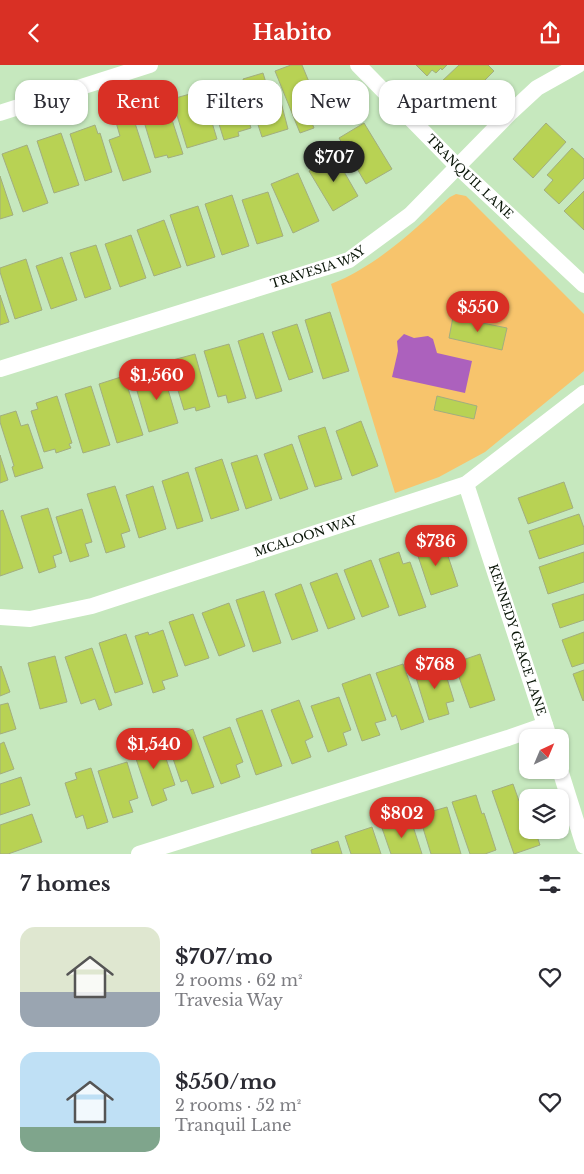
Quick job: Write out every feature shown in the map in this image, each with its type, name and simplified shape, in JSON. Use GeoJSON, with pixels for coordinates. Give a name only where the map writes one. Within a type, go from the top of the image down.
{"type":"FeatureCollection","features":[{"type":"Feature","properties":{"kind":"street"},"geometry":{"type":"LineString","coordinates":[[0,113],[150,65]]}},
{"type":"Feature","properties":{"kind":"street","name":"TRANQUIL LANE"},"geometry":{"type":"LineString","coordinates":[[358,65],[457,166],[584,285]]}},
{"type":"Feature","properties":{"kind":"street","name":"TRAVESIA WAY"},"geometry":{"type":"LineString","coordinates":[[0,369],[349,260],[410,215],[537,88],[578,65]]}},
{"type":"Feature","properties":{"kind":"street","name":"MCALOON WAY"},"geometry":{"type":"LineString","coordinates":[[0,617],[30,619],[92,606],[466,484],[584,393]]}},
{"type":"Feature","properties":{"kind":"street","name":"KENNEDY GRACE LANE"},"geometry":{"type":"LineString","coordinates":[[466,484],[546,729]]}},
{"type":"Feature","properties":{"kind":"street"},"geometry":{"type":"LineString","coordinates":[[139,854],[519,736]]}},
{"type":"Feature","properties":{"kind":"street"},"geometry":{"type":"LineString","coordinates":[[563,779],[584,846]]}},
{"type":"Feature","properties":{"kind":"shaded area"},"geometry":{"type":"Polygon","coordinates":[[[456,194],[466,196],[584,314],[584,371],[485,452],[439,477],[395,493],[331,284],[379,257],[456,194]]]}},
{"type":"Feature","properties":{"kind":"shaded area"},"geometry":{"type":"Polygon","coordinates":[[[404,334],[414,338],[428,336],[433,339],[437,353],[472,361],[465,393],[392,377],[398,351],[397,341],[404,334]]]}},
{"type":"Feature","properties":{"kind":"building"},"geometry":{"type":"Polygon","coordinates":[[[291,65],[302,65],[308,80],[292,80],[292,113],[282,88],[282,80],[279,80],[275,71],[291,65]]]}},
{"type":"Feature","properties":{"kind":"building"},"geometry":{"type":"Polygon","coordinates":[[[416,65],[447,65],[436,73],[432,70],[427,76],[416,65]]]}},
{"type":"Feature","properties":{"kind":"building"},"geometry":{"type":"Polygon","coordinates":[[[459,65],[488,65],[494,71],[485,80],[443,80],[459,65]]]}},
{"type":"Feature","properties":{"kind":"building"},"geometry":{"type":"Polygon","coordinates":[[[263,73],[265,80],[243,80],[263,73]]]}},
{"type":"Feature","properties":{"kind":"building"},"geometry":{"type":"Polygon","coordinates":[[[188,95],[188,125],[213,125],[217,139],[187,148],[178,119],[178,97],[188,95]]]}},
{"type":"Feature","properties":{"kind":"building"},"geometry":{"type":"Polygon","coordinates":[[[282,106],[288,129],[262,137],[258,125],[282,125],[282,106]]]}},
{"type":"Feature","properties":{"kind":"building"},"geometry":{"type":"Polygon","coordinates":[[[546,123],[566,142],[533,178],[513,159],[546,123]]]}},
{"type":"Feature","properties":{"kind":"building"},"geometry":{"type":"Polygon","coordinates":[[[95,125],[98,134],[100,133],[112,172],[85,181],[70,134],[95,125]]]}},
{"type":"Feature","properties":{"kind":"building"},"geometry":{"type":"Polygon","coordinates":[[[117,125],[136,125],[151,172],[123,181],[109,140],[120,136],[117,125]]]}},
{"type":"Feature","properties":{"kind":"building"},"geometry":{"type":"Polygon","coordinates":[[[145,125],[174,125],[183,154],[168,158],[167,155],[155,158],[145,125]]]}},
{"type":"Feature","properties":{"kind":"building"},"geometry":{"type":"Polygon","coordinates":[[[219,125],[250,125],[251,128],[238,132],[239,136],[224,140],[219,125]]]}},
{"type":"Feature","properties":{"kind":"building"},"geometry":{"type":"Polygon","coordinates":[[[297,125],[313,125],[314,128],[300,133],[297,125]]]}},
{"type":"Feature","properties":{"kind":"building"},"geometry":{"type":"Polygon","coordinates":[[[361,125],[365,125],[392,169],[366,184],[339,138],[361,125]]]}},
{"type":"Feature","properties":{"kind":"building"},"geometry":{"type":"Polygon","coordinates":[[[61,133],[79,185],[54,193],[37,141],[61,133]]]}},
{"type":"Feature","properties":{"kind":"building"},"geometry":{"type":"Polygon","coordinates":[[[27,145],[48,203],[23,212],[2,154],[27,145]]]}},
{"type":"Feature","properties":{"kind":"building"},"geometry":{"type":"Polygon","coordinates":[[[572,148],[584,159],[584,178],[559,204],[544,190],[553,180],[547,175],[572,148]]]}},
{"type":"Feature","properties":{"kind":"building"},"geometry":{"type":"Polygon","coordinates":[[[335,156],[358,196],[333,211],[309,171],[335,156]]]}},
{"type":"Feature","properties":{"kind":"building"},"geometry":{"type":"Polygon","coordinates":[[[298,173],[319,221],[293,233],[271,184],[298,173]]]}},
{"type":"Feature","properties":{"kind":"building"},"geometry":{"type":"Polygon","coordinates":[[[0,176],[13,215],[0,219],[0,176]]]}},
{"type":"Feature","properties":{"kind":"building"},"geometry":{"type":"Polygon","coordinates":[[[584,191],[584,230],[564,211],[584,191]]]}},
{"type":"Feature","properties":{"kind":"building"},"geometry":{"type":"Polygon","coordinates":[[[268,192],[283,236],[257,244],[242,200],[268,192]]]}},
{"type":"Feature","properties":{"kind":"building"},"geometry":{"type":"Polygon","coordinates":[[[232,195],[249,246],[222,255],[205,204],[232,195]]]}},
{"type":"Feature","properties":{"kind":"building"},"geometry":{"type":"Polygon","coordinates":[[[198,206],[215,257],[187,266],[170,215],[198,206]]]}},
{"type":"Feature","properties":{"kind":"building"},"geometry":{"type":"Polygon","coordinates":[[[164,220],[181,267],[154,276],[137,230],[164,220]]]}},
{"type":"Feature","properties":{"kind":"building"},"geometry":{"type":"Polygon","coordinates":[[[131,235],[146,278],[120,287],[105,244],[131,235]]]}},
{"type":"Feature","properties":{"kind":"building"},"geometry":{"type":"Polygon","coordinates":[[[96,245],[111,289],[85,298],[70,253],[96,245]]]}},
{"type":"Feature","properties":{"kind":"building"},"geometry":{"type":"Polygon","coordinates":[[[62,257],[77,300],[51,309],[36,266],[62,257]]]}},
{"type":"Feature","properties":{"kind":"building"},"geometry":{"type":"Polygon","coordinates":[[[26,259],[42,310],[15,319],[0,268],[26,259]]]}},
{"type":"Feature","properties":{"kind":"building"},"geometry":{"type":"Polygon","coordinates":[[[0,295],[9,322],[0,325],[0,295]]]}},
{"type":"Feature","properties":{"kind":"building"},"geometry":{"type":"Polygon","coordinates":[[[330,312],[349,371],[323,379],[305,320],[330,312]]]}},
{"type":"Feature","properties":{"kind":"building"},"geometry":{"type":"Polygon","coordinates":[[[453,317],[507,328],[502,350],[449,338],[453,317]]]}},
{"type":"Feature","properties":{"kind":"building"},"geometry":{"type":"Polygon","coordinates":[[[297,324],[313,372],[289,380],[272,332],[297,324]]]}},
{"type":"Feature","properties":{"kind":"building"},"geometry":{"type":"Polygon","coordinates":[[[263,333],[282,391],[256,399],[238,341],[263,333]]]}},
{"type":"Feature","properties":{"kind":"building"},"geometry":{"type":"Polygon","coordinates":[[[229,344],[246,398],[228,403],[226,395],[218,397],[204,351],[229,344]]]}},
{"type":"Feature","properties":{"kind":"building"},"geometry":{"type":"Polygon","coordinates":[[[195,354],[210,407],[196,411],[195,407],[184,410],[169,361],[195,354]]]}},
{"type":"Feature","properties":{"kind":"building"},"geometry":{"type":"Polygon","coordinates":[[[161,366],[178,423],[149,432],[137,391],[150,387],[145,370],[161,366]]]}},
{"type":"Feature","properties":{"kind":"building"},"geometry":{"type":"Polygon","coordinates":[[[124,376],[143,435],[117,443],[99,384],[124,376]]]}},
{"type":"Feature","properties":{"kind":"building"},"geometry":{"type":"Polygon","coordinates":[[[91,386],[110,445],[83,453],[65,394],[91,386]]]}},
{"type":"Feature","properties":{"kind":"building"},"geometry":{"type":"Polygon","coordinates":[[[57,396],[72,443],[69,444],[71,448],[56,453],[55,449],[44,452],[31,411],[38,409],[36,403],[57,396]]]}},
{"type":"Feature","properties":{"kind":"building"},"geometry":{"type":"Polygon","coordinates":[[[437,396],[477,406],[474,419],[434,410],[437,396]]]}},
{"type":"Feature","properties":{"kind":"building"},"geometry":{"type":"Polygon","coordinates":[[[16,411],[21,426],[28,424],[43,468],[15,477],[12,467],[14,466],[0,422],[0,416],[16,411]]]}},
{"type":"Feature","properties":{"kind":"building"},"geometry":{"type":"Polygon","coordinates":[[[361,421],[378,466],[352,476],[336,431],[361,421]]]}},
{"type":"Feature","properties":{"kind":"building"},"geometry":{"type":"Polygon","coordinates":[[[325,427],[342,479],[315,487],[298,436],[325,427]]]}},
{"type":"Feature","properties":{"kind":"building"},"geometry":{"type":"Polygon","coordinates":[[[292,444],[308,489],[280,499],[264,454],[292,444]]]}},
{"type":"Feature","properties":{"kind":"building"},"geometry":{"type":"Polygon","coordinates":[[[0,455],[8,480],[0,483],[0,455]]]}},
{"type":"Feature","properties":{"kind":"building"},"geometry":{"type":"Polygon","coordinates":[[[257,455],[272,500],[246,509],[231,463],[257,455]]]}},
{"type":"Feature","properties":{"kind":"building"},"geometry":{"type":"Polygon","coordinates":[[[222,459],[239,510],[211,519],[195,468],[222,459]]]}},
{"type":"Feature","properties":{"kind":"building"},"geometry":{"type":"Polygon","coordinates":[[[188,472],[203,521],[177,529],[162,481],[188,472]]]}},
{"type":"Feature","properties":{"kind":"building"},"geometry":{"type":"Polygon","coordinates":[[[564,482],[573,508],[528,524],[518,498],[564,482]]]}},
{"type":"Feature","properties":{"kind":"building"},"geometry":{"type":"Polygon","coordinates":[[[115,486],[130,531],[121,534],[125,547],[106,553],[87,494],[115,486]]]}},
{"type":"Feature","properties":{"kind":"building"},"geometry":{"type":"Polygon","coordinates":[[[153,486],[166,529],[139,538],[126,495],[153,486]]]}},
{"type":"Feature","properties":{"kind":"building"},"geometry":{"type":"Polygon","coordinates":[[[48,508],[62,553],[53,556],[56,567],[39,573],[21,516],[48,508]]]}},
{"type":"Feature","properties":{"kind":"building"},"geometry":{"type":"Polygon","coordinates":[[[82,509],[92,542],[85,544],[89,556],[70,562],[56,517],[82,509]]]}},
{"type":"Feature","properties":{"kind":"building"},"geometry":{"type":"Polygon","coordinates":[[[3,510],[23,568],[0,576],[0,511],[3,510]]]}},
{"type":"Feature","properties":{"kind":"building"},"geometry":{"type":"Polygon","coordinates":[[[579,514],[584,528],[584,544],[539,559],[529,531],[579,514]]]}},
{"type":"Feature","properties":{"kind":"building"},"geometry":{"type":"Polygon","coordinates":[[[438,539],[442,551],[446,550],[458,586],[431,595],[415,547],[438,539]]]}},
{"type":"Feature","properties":{"kind":"building"},"geometry":{"type":"Polygon","coordinates":[[[399,552],[403,564],[410,562],[426,607],[399,616],[379,559],[399,552]]]}},
{"type":"Feature","properties":{"kind":"building"},"geometry":{"type":"Polygon","coordinates":[[[584,552],[584,582],[548,594],[539,567],[584,552]]]}},
{"type":"Feature","properties":{"kind":"building"},"geometry":{"type":"Polygon","coordinates":[[[371,560],[389,607],[362,617],[344,570],[371,560]]]}},
{"type":"Feature","properties":{"kind":"building"},"geometry":{"type":"Polygon","coordinates":[[[337,573],[355,619],[328,629],[310,583],[337,573]]]}},
{"type":"Feature","properties":{"kind":"building"},"geometry":{"type":"Polygon","coordinates":[[[301,584],[318,631],[292,640],[275,594],[301,584]]]}},
{"type":"Feature","properties":{"kind":"building"},"geometry":{"type":"Polygon","coordinates":[[[264,591],[281,643],[253,652],[236,600],[264,591]]]}},
{"type":"Feature","properties":{"kind":"building"},"geometry":{"type":"Polygon","coordinates":[[[584,594],[584,620],[560,628],[552,604],[584,594]]]}},
{"type":"Feature","properties":{"kind":"building"},"geometry":{"type":"Polygon","coordinates":[[[229,603],[245,646],[219,656],[202,613],[229,603]]]}},
{"type":"Feature","properties":{"kind":"building"},"geometry":{"type":"Polygon","coordinates":[[[193,614],[209,658],[185,666],[169,622],[193,614]]]}},
{"type":"Feature","properties":{"kind":"building"},"geometry":{"type":"Polygon","coordinates":[[[163,630],[178,676],[162,681],[165,689],[153,693],[135,636],[148,632],[149,635],[163,630]]]}},
{"type":"Feature","properties":{"kind":"building"},"geometry":{"type":"Polygon","coordinates":[[[584,632],[584,663],[572,667],[562,640],[584,632]]]}},
{"type":"Feature","properties":{"kind":"building"},"geometry":{"type":"Polygon","coordinates":[[[126,634],[143,684],[115,693],[99,643],[126,634]]]}},
{"type":"Feature","properties":{"kind":"building"},"geometry":{"type":"Polygon","coordinates":[[[92,648],[112,705],[99,710],[95,699],[81,704],[65,657],[92,648]]]}},
{"type":"Feature","properties":{"kind":"building"},"geometry":{"type":"Polygon","coordinates":[[[480,654],[495,700],[470,708],[454,663],[480,654]]]}},
{"type":"Feature","properties":{"kind":"building"},"geometry":{"type":"Polygon","coordinates":[[[55,656],[67,702],[40,709],[28,663],[55,656]]]}},
{"type":"Feature","properties":{"kind":"building"},"geometry":{"type":"Polygon","coordinates":[[[442,662],[454,701],[446,703],[449,714],[429,720],[414,671],[442,662]]]}},
{"type":"Feature","properties":{"kind":"building"},"geometry":{"type":"Polygon","coordinates":[[[403,664],[424,722],[401,730],[396,715],[392,717],[376,673],[403,664]]]}},
{"type":"Feature","properties":{"kind":"building"},"geometry":{"type":"Polygon","coordinates":[[[0,667],[10,692],[0,696],[0,667]]]}},
{"type":"Feature","properties":{"kind":"building"},"geometry":{"type":"Polygon","coordinates":[[[584,670],[584,700],[583,701],[573,674],[584,670]]]}},
{"type":"Feature","properties":{"kind":"building"},"geometry":{"type":"Polygon","coordinates":[[[370,674],[386,720],[375,723],[380,735],[362,741],[342,684],[370,674]]]}},
{"type":"Feature","properties":{"kind":"building"},"geometry":{"type":"Polygon","coordinates":[[[339,697],[351,730],[343,733],[347,745],[328,752],[311,706],[339,697]]]}},
{"type":"Feature","properties":{"kind":"building"},"geometry":{"type":"Polygon","coordinates":[[[299,700],[313,737],[305,741],[311,757],[292,764],[271,710],[299,700]]]}},
{"type":"Feature","properties":{"kind":"building"},"geometry":{"type":"Polygon","coordinates":[[[8,703],[16,729],[0,734],[0,705],[8,703]]]}},
{"type":"Feature","properties":{"kind":"building"},"geometry":{"type":"Polygon","coordinates":[[[262,710],[282,766],[256,775],[236,719],[262,710]]]}},
{"type":"Feature","properties":{"kind":"building"},"geometry":{"type":"Polygon","coordinates":[[[230,727],[243,762],[236,765],[240,777],[221,784],[203,737],[230,727]]]}},
{"type":"Feature","properties":{"kind":"building"},"geometry":{"type":"Polygon","coordinates":[[[193,729],[214,787],[192,794],[187,780],[181,782],[166,738],[193,729]]]}},
{"type":"Feature","properties":{"kind":"building"},"geometry":{"type":"Polygon","coordinates":[[[159,738],[175,785],[163,789],[167,800],[152,806],[132,747],[159,738]]]}},
{"type":"Feature","properties":{"kind":"building"},"geometry":{"type":"Polygon","coordinates":[[[4,742],[14,769],[0,774],[0,744],[4,742]]]}},
{"type":"Feature","properties":{"kind":"building"},"geometry":{"type":"Polygon","coordinates":[[[127,762],[138,798],[129,801],[133,812],[113,818],[98,771],[127,762]]]}},
{"type":"Feature","properties":{"kind":"building"},"geometry":{"type":"Polygon","coordinates":[[[91,768],[108,822],[87,829],[83,815],[76,818],[65,783],[77,779],[75,773],[91,768]]]}},
{"type":"Feature","properties":{"kind":"building"},"geometry":{"type":"Polygon","coordinates":[[[21,777],[30,805],[0,815],[0,784],[21,777]]]}},
{"type":"Feature","properties":{"kind":"building"},"geometry":{"type":"Polygon","coordinates":[[[513,784],[519,801],[519,839],[538,839],[540,845],[514,854],[492,791],[513,784]]]}},
{"type":"Feature","properties":{"kind":"building"},"geometry":{"type":"Polygon","coordinates":[[[476,795],[496,850],[485,854],[470,854],[452,802],[476,795]]]}},
{"type":"Feature","properties":{"kind":"building"},"geometry":{"type":"Polygon","coordinates":[[[447,807],[461,854],[431,854],[419,815],[447,807]]]}},
{"type":"Feature","properties":{"kind":"building"},"geometry":{"type":"Polygon","coordinates":[[[32,814],[42,842],[8,854],[0,854],[0,825],[32,814]]]}},
{"type":"Feature","properties":{"kind":"building"},"geometry":{"type":"Polygon","coordinates":[[[411,820],[422,854],[391,854],[382,828],[411,820]]]}},
{"type":"Feature","properties":{"kind":"building"},"geometry":{"type":"Polygon","coordinates":[[[372,827],[381,854],[351,854],[345,836],[372,827]]]}},
{"type":"Feature","properties":{"kind":"building"},"geometry":{"type":"Polygon","coordinates":[[[338,841],[342,854],[312,854],[311,850],[338,841]]]}}]}
